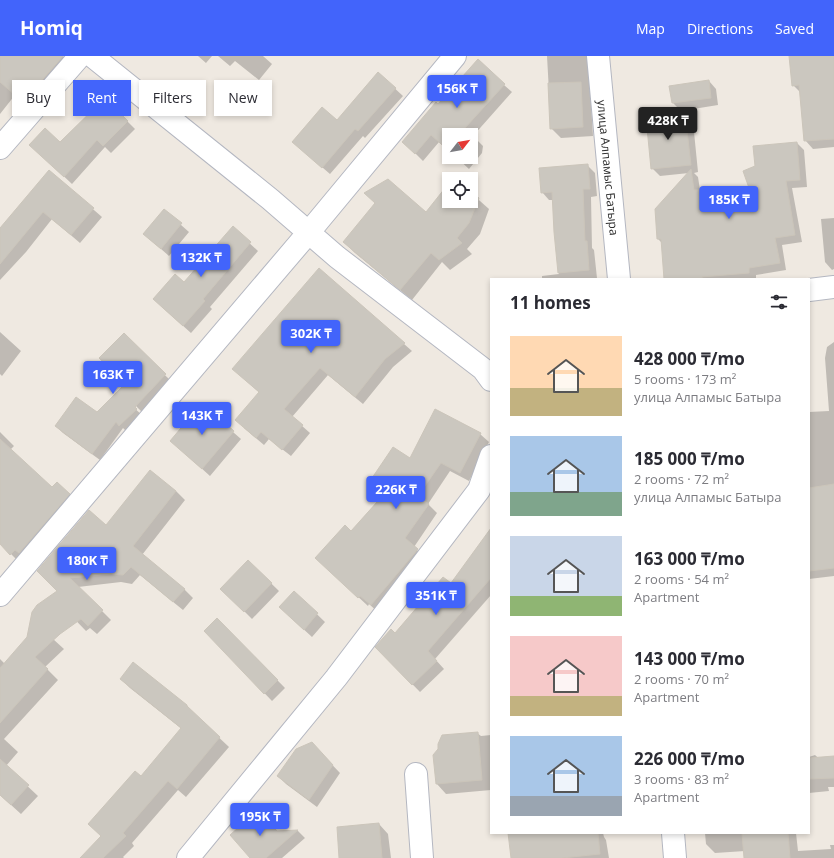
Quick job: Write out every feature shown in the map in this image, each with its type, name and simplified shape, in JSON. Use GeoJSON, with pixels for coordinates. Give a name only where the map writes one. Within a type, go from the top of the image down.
{"type":"FeatureCollection","features":[{"type":"Feature","properties":{"kind":"street"},"geometry":{"type":"LineString","coordinates":[[0,148],[80,56]]}},
{"type":"Feature","properties":{"kind":"street"},"geometry":{"type":"LineString","coordinates":[[92,56],[270,199],[337,257],[483,369],[490,379]]}},
{"type":"Feature","properties":{"kind":"street"},"geometry":{"type":"LineString","coordinates":[[0,595],[309,232],[455,56]]}},
{"type":"Feature","properties":{"kind":"street","name":"улица Алпамыс Батыра"},"geometry":{"type":"LineString","coordinates":[[598,56],[619,278]]}},
{"type":"Feature","properties":{"kind":"street"},"geometry":{"type":"LineString","coordinates":[[810,290],[834,287]]}},
{"type":"Feature","properties":{"kind":"street"},"geometry":{"type":"LineString","coordinates":[[188,858],[336,678],[479,490],[490,459]]}},
{"type":"Feature","properties":{"kind":"street"},"geometry":{"type":"LineString","coordinates":[[416,774],[422,858]]}},
{"type":"Feature","properties":{"kind":"street"},"geometry":{"type":"LineString","coordinates":[[673,834],[675,858]]}},
{"type":"Feature","properties":{"kind":"building"},"geometry":{"type":"Polygon","coordinates":[[[0,56],[63,56],[42,80],[12,80],[12,92],[0,82],[0,56]]]}},
{"type":"Feature","properties":{"kind":"building"},"geometry":{"type":"Polygon","coordinates":[[[789,56],[834,56],[834,139],[804,141],[799,85],[792,86],[789,56]]]}},
{"type":"Feature","properties":{"kind":"building"},"geometry":{"type":"Polygon","coordinates":[[[478,59],[505,84],[465,128],[442,128],[442,145],[431,135],[415,154],[402,142],[436,102],[438,104],[478,59]]]}},
{"type":"Feature","properties":{"kind":"building"},"geometry":{"type":"Polygon","coordinates":[[[378,72],[396,88],[358,131],[355,129],[322,168],[292,142],[322,107],[337,120],[378,72]]]}},
{"type":"Feature","properties":{"kind":"building"},"geometry":{"type":"Polygon","coordinates":[[[709,80],[711,98],[672,103],[669,86],[709,80]]]}},
{"type":"Feature","properties":{"kind":"building"},"geometry":{"type":"Polygon","coordinates":[[[581,82],[583,127],[550,129],[548,83],[581,82]]]}},
{"type":"Feature","properties":{"kind":"building"},"geometry":{"type":"Polygon","coordinates":[[[685,113],[691,165],[651,169],[646,117],[685,113]]]}},
{"type":"Feature","properties":{"kind":"building"},"geometry":{"type":"Polygon","coordinates":[[[87,116],[123,116],[128,121],[103,146],[97,140],[64,177],[29,145],[45,128],[60,142],[87,116]]]}},
{"type":"Feature","properties":{"kind":"building"},"geometry":{"type":"Polygon","coordinates":[[[797,142],[800,180],[786,181],[795,235],[775,238],[780,263],[749,268],[749,273],[702,278],[664,278],[661,239],[657,239],[655,209],[691,169],[694,190],[749,188],[743,171],[755,166],[753,146],[797,142]]]}},
{"type":"Feature","properties":{"kind":"building"},"geometry":{"type":"Polygon","coordinates":[[[588,164],[590,189],[583,189],[585,241],[587,241],[589,270],[558,273],[552,192],[541,193],[539,168],[588,164]]]}},
{"type":"Feature","properties":{"kind":"building"},"geometry":{"type":"Polygon","coordinates":[[[49,170],[94,208],[71,235],[43,212],[0,264],[0,228],[49,170]]]}},
{"type":"Feature","properties":{"kind":"building"},"geometry":{"type":"Polygon","coordinates":[[[388,179],[426,212],[442,192],[442,208],[475,208],[469,223],[457,238],[462,243],[439,260],[431,253],[400,290],[343,242],[375,203],[364,193],[388,179]]]}},
{"type":"Feature","properties":{"kind":"building"},"geometry":{"type":"Polygon","coordinates":[[[164,209],[182,223],[161,249],[143,234],[164,209]]]}},
{"type":"Feature","properties":{"kind":"building"},"geometry":{"type":"Polygon","coordinates":[[[233,226],[251,242],[203,299],[205,301],[183,326],[153,299],[175,274],[184,282],[233,226]]]}},
{"type":"Feature","properties":{"kind":"building"},"geometry":{"type":"Polygon","coordinates":[[[319,268],[405,343],[385,359],[355,397],[320,368],[284,409],[303,425],[282,450],[261,432],[256,438],[235,420],[259,392],[232,369],[319,268]]]}},
{"type":"Feature","properties":{"kind":"building"},"geometry":{"type":"Polygon","coordinates":[[[124,333],[166,374],[135,407],[137,409],[119,426],[116,422],[92,454],[55,426],[76,397],[97,412],[126,383],[99,358],[124,333]]]}},
{"type":"Feature","properties":{"kind":"building"},"geometry":{"type":"Polygon","coordinates":[[[202,403],[234,431],[202,469],[170,441],[202,403]]]}},
{"type":"Feature","properties":{"kind":"building"},"geometry":{"type":"Polygon","coordinates":[[[435,409],[481,433],[460,473],[441,463],[418,496],[429,504],[405,538],[418,549],[371,605],[360,596],[358,598],[315,558],[345,525],[351,531],[386,492],[370,481],[393,447],[410,458],[435,409]]]}},
{"type":"Feature","properties":{"kind":"building"},"geometry":{"type":"Polygon","coordinates":[[[0,439],[52,487],[57,482],[70,494],[19,553],[15,550],[10,555],[0,544],[0,439]]]}},
{"type":"Feature","properties":{"kind":"building"},"geometry":{"type":"Polygon","coordinates":[[[150,470],[176,491],[133,546],[185,589],[173,602],[131,567],[123,575],[111,574],[70,578],[103,610],[88,626],[81,619],[60,634],[35,657],[48,669],[0,723],[0,668],[27,637],[32,612],[37,605],[57,591],[37,571],[89,510],[106,525],[150,470]]]}},
{"type":"Feature","properties":{"kind":"building"},"geometry":{"type":"Polygon","coordinates":[[[834,484],[834,568],[810,571],[810,488],[834,484]]]}},
{"type":"Feature","properties":{"kind":"building"},"geometry":{"type":"Polygon","coordinates":[[[490,529],[490,579],[428,651],[437,661],[412,685],[375,647],[391,629],[395,633],[443,577],[451,583],[490,529]]]}},
{"type":"Feature","properties":{"kind":"building"},"geometry":{"type":"Polygon","coordinates":[[[248,560],[272,583],[244,612],[220,589],[248,560]]]}},
{"type":"Feature","properties":{"kind":"building"},"geometry":{"type":"Polygon","coordinates":[[[294,591],[318,613],[304,630],[279,607],[294,591]]]}},
{"type":"Feature","properties":{"kind":"building"},"geometry":{"type":"Polygon","coordinates":[[[217,618],[278,680],[264,694],[204,631],[217,618]]]}},
{"type":"Feature","properties":{"kind":"building"},"geometry":{"type":"Polygon","coordinates":[[[133,662],[187,705],[220,737],[177,789],[168,781],[123,833],[126,836],[103,858],[80,858],[101,836],[88,824],[135,771],[141,776],[181,728],[120,679],[133,662]]]}},
{"type":"Feature","properties":{"kind":"building"},"geometry":{"type":"Polygon","coordinates":[[[478,732],[482,780],[436,784],[433,755],[438,749],[438,744],[442,735],[478,732]]]}},
{"type":"Feature","properties":{"kind":"building"},"geometry":{"type":"Polygon","coordinates":[[[312,742],[333,765],[309,800],[277,776],[296,749],[312,742]]]}},
{"type":"Feature","properties":{"kind":"building"},"geometry":{"type":"Polygon","coordinates":[[[834,756],[834,778],[810,779],[810,758],[834,756]]]}},
{"type":"Feature","properties":{"kind":"building"},"geometry":{"type":"Polygon","coordinates":[[[0,759],[29,785],[11,805],[0,795],[0,759]]]}},
{"type":"Feature","properties":{"kind":"building"},"geometry":{"type":"Polygon","coordinates":[[[258,810],[277,831],[298,830],[266,858],[250,858],[230,835],[258,810]]]}},
{"type":"Feature","properties":{"kind":"building"},"geometry":{"type":"Polygon","coordinates":[[[379,823],[382,858],[339,858],[337,827],[379,823]]]}},
{"type":"Feature","properties":{"kind":"building"},"geometry":{"type":"Polygon","coordinates":[[[508,834],[598,834],[600,854],[562,858],[511,858],[508,834]]]}},
{"type":"Feature","properties":{"kind":"building"},"geometry":{"type":"Polygon","coordinates":[[[742,834],[788,834],[790,858],[744,858],[742,834]]]}}]}
